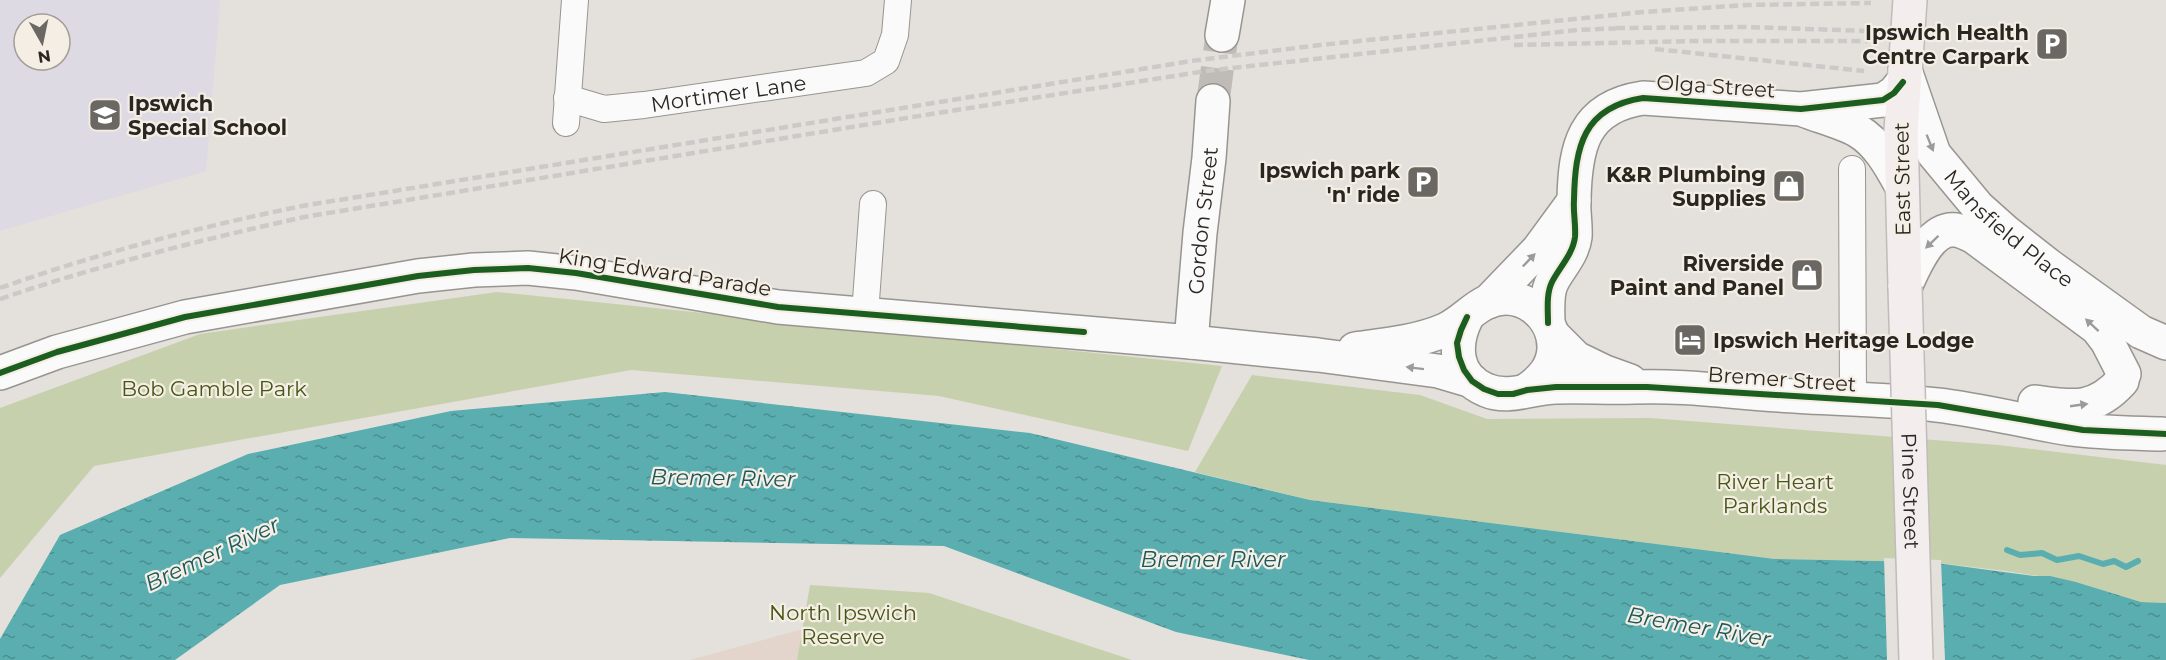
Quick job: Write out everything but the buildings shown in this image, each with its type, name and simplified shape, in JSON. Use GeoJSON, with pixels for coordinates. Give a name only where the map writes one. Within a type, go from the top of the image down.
{"type":"FeatureCollection","features":[{"type":"Feature","properties":{"kind":"main road","name":"East Street"},"geometry":{"type":"LineString","coordinates":[[1905,287],[1901,131],[1910,0]]}},
{"type":"Feature","properties":{"kind":"main road","name":"Pine Street"},"geometry":{"type":"LineString","coordinates":[[1905,287],[1916,660]]}},
{"type":"Feature","properties":{"kind":"street","name":"Mortimer Lane"},"geometry":{"type":"LineString","coordinates":[[575,0],[566,110],[644,105],[866,73],[886,61],[895,35],[898,0]]}},
{"type":"Feature","properties":{"kind":"street"},"geometry":{"type":"LineString","coordinates":[[1222,35],[1228,0]]}},
{"type":"Feature","properties":{"kind":"street","name":"Olga Street"},"geometry":{"type":"LineString","coordinates":[[1551,329],[1548,294],[1575,238],[1575,175],[1583,138],[1599,114],[1614,105],[1633,99],[1653,98],[1802,109],[1883,100],[1894,93],[1904,75]]}},
{"type":"Feature","properties":{"kind":"street","name":"Mansfield Place"},"geometry":{"type":"LineString","coordinates":[[1904,75],[1934,154],[1978,207],[2048,265],[2141,332],[2166,343]]}},
{"type":"Feature","properties":{"kind":"street","name":"Gordon Street"},"geometry":{"type":"LineString","coordinates":[[1191,342],[1213,101]]}},
{"type":"Feature","properties":{"kind":"street","name":"Olga Street"},"geometry":{"type":"LineString","coordinates":[[1802,109],[1857,130],[1872,142],[1888,161],[1901,185]]}},
{"type":"Feature","properties":{"kind":"street"},"geometry":{"type":"LineString","coordinates":[[1852,169],[1853,400]]}},
{"type":"Feature","properties":{"kind":"street"},"geometry":{"type":"LineString","coordinates":[[1472,381],[1459,357],[1457,343],[1461,330],[1477,309],[1538,250],[1574,201]]}},
{"type":"Feature","properties":{"kind":"street"},"geometry":{"type":"LineString","coordinates":[[865,314],[873,204]]}},
{"type":"Feature","properties":{"kind":"street","name":"Mansfield Place"},"geometry":{"type":"LineString","coordinates":[[1905,287],[1920,255],[1941,234],[1949,230],[1958,230],[1974,237],[2097,328],[2107,341],[2123,378],[2122,396],[2130,416],[2141,426],[2164,434]]}},
{"type":"Feature","properties":{"kind":"street","name":"King Edward Parade"},"geometry":{"type":"LineString","coordinates":[[0,373],[57,352],[185,317],[418,276],[474,270],[528,268],[576,273],[778,307],[1191,342]]}},
{"type":"Feature","properties":{"kind":"street","name":"Bremer Street"},"geometry":{"type":"LineString","coordinates":[[1318,355],[1403,343],[1445,330],[1477,309],[1500,298],[1515,299],[1541,312],[1551,329],[1575,358],[1647,387]]}},
{"type":"Feature","properties":{"kind":"street"},"geometry":{"type":"LineString","coordinates":[[1527,390],[1540,380],[1550,367],[1554,351],[1551,329]]}},
{"type":"Feature","properties":{"kind":"street","name":"Bremer Street"},"geometry":{"type":"LineString","coordinates":[[1191,342],[1318,355],[1438,371],[1472,381],[1498,394],[1556,387],[1647,387],[1938,405],[2083,430],[2164,434]]}},
{"type":"Feature","properties":{"kind":"street","name":"Bremer Street"},"geometry":{"type":"LineString","coordinates":[[1938,405],[1992,397],[2079,407],[2104,397],[2123,378],[2137,355],[2150,346],[2166,343]]}},
{"type":"Feature","properties":{"kind":"shaded area","name":"Ipswich Special School"},"geometry":{"type":"Polygon","coordinates":[[[0,0],[220,0],[206,171],[0,231],[0,0]]]}},
{"type":"Feature","properties":{"kind":"shaded area"},"geometry":{"type":"Polygon","coordinates":[[[803,629],[797,660],[690,660],[803,629]]]}},
{"type":"Feature","properties":{"kind":"green space","name":"Bob Gamble Park"},"geometry":{"type":"Polygon","coordinates":[[[497,292],[1222,366],[1188,451],[939,396],[631,370],[94,466],[0,578],[0,408],[200,334],[497,292]]]}},
{"type":"Feature","properties":{"kind":"green space","name":"River Heart Parklands"},"geometry":{"type":"Polygon","coordinates":[[[1252,375],[1420,395],[1487,419],[1650,418],[1998,445],[2166,465],[2166,603],[2141,602],[2076,582],[2006,571],[1929,562],[1775,559],[1310,500],[1195,472],[1252,375]]]}},
{"type":"Feature","properties":{"kind":"green space","name":"North Ipswich Reserve"},"geometry":{"type":"Polygon","coordinates":[[[810,585],[929,593],[1132,660],[797,660],[810,585]]]}},
{"type":"Feature","properties":{"kind":"water","name":"Bremer River"},"geometry":{"type":"Polygon","coordinates":[[[665,392],[1030,433],[1310,500],[1775,559],[1929,562],[2034,576],[2050,576],[2141,602],[2166,603],[2166,660],[1309,660],[1176,632],[944,546],[510,538],[280,585],[175,660],[0,660],[0,639],[60,535],[248,454],[451,411],[665,392]]]}},
{"type":"Feature","properties":{"kind":"pier"},"geometry":{"type":"Polygon","coordinates":[[[1884,558],[1941,560],[1945,660],[1887,660],[1884,558]]]}},
{"type":"Feature","properties":{"kind":"waterway"},"geometry":{"type":"LineString","coordinates":[[2007,550],[2020,555],[2042,553],[2057,560],[2079,556],[2103,564],[2114,561],[2126,567],[2138,561]]}},
{"type":"Feature","properties":{"kind":"tunnel"},"geometry":{"type":"LineString","coordinates":[[1213,101],[1222,35]]}},
{"type":"Feature","properties":{"kind":"railway"},"geometry":{"type":"LineString","coordinates":[[0,288],[74,263],[150,242],[302,206],[1191,61],[1320,45],[1643,12],[1747,5],[1871,3]]}},
{"type":"Feature","properties":{"kind":"railway"},"geometry":{"type":"LineString","coordinates":[[1616,28],[1747,27],[1869,31]]}},
{"type":"Feature","properties":{"kind":"railway"},"geometry":{"type":"LineString","coordinates":[[0,299],[151,254],[304,217],[1206,71],[1577,30],[1624,28]]}},
{"type":"Feature","properties":{"kind":"railway"},"geometry":{"type":"LineString","coordinates":[[1514,45],[1694,41],[1868,41]]}},
{"type":"Feature","properties":{"kind":"railway"},"geometry":{"type":"LineString","coordinates":[[1655,49],[1864,71]]}},
{"type":"Feature","properties":{"kind":"cycle path"},"geometry":{"type":"LineString","coordinates":[[1548,323],[1550,287],[1574,243],[1575,181],[1580,147],[1586,132],[1607,110],[1643,98],[1801,109],[1883,100],[1894,93],[1903,82]]}},
{"type":"Feature","properties":{"kind":"cycle path"},"geometry":{"type":"LineString","coordinates":[[0,373],[57,352],[185,317],[418,276],[474,270],[528,268],[576,273],[778,307],[1084,332]]}},
{"type":"Feature","properties":{"kind":"cycle path"},"geometry":{"type":"LineString","coordinates":[[1467,317],[1457,343],[1464,370],[1472,381],[1498,394],[1556,387],[1647,387],[1938,405],[2083,430],[2166,434]]}},
{"type":"Feature","properties":{"kind":"place","name":"Ipswich Health Centre Carpark"},"geometry":{"type":"Point","coordinates":[2052,44]}},
{"type":"Feature","properties":{"kind":"place","name":"Ipswich Special School"},"geometry":{"type":"Point","coordinates":[105,115]}},
{"type":"Feature","properties":{"kind":"place","name":"Ipswich park 'n' ride"},"geometry":{"type":"Point","coordinates":[1423,182]}},
{"type":"Feature","properties":{"kind":"place","name":"K&R Plumbing Supplies"},"geometry":{"type":"Point","coordinates":[1789,186]}},
{"type":"Feature","properties":{"kind":"place","name":"Riverside Paint and Panel"},"geometry":{"type":"Point","coordinates":[1807,275]}},
{"type":"Feature","properties":{"kind":"place","name":"Ipswich Heritage Lodge"},"geometry":{"type":"Point","coordinates":[1690,340]}}]}
